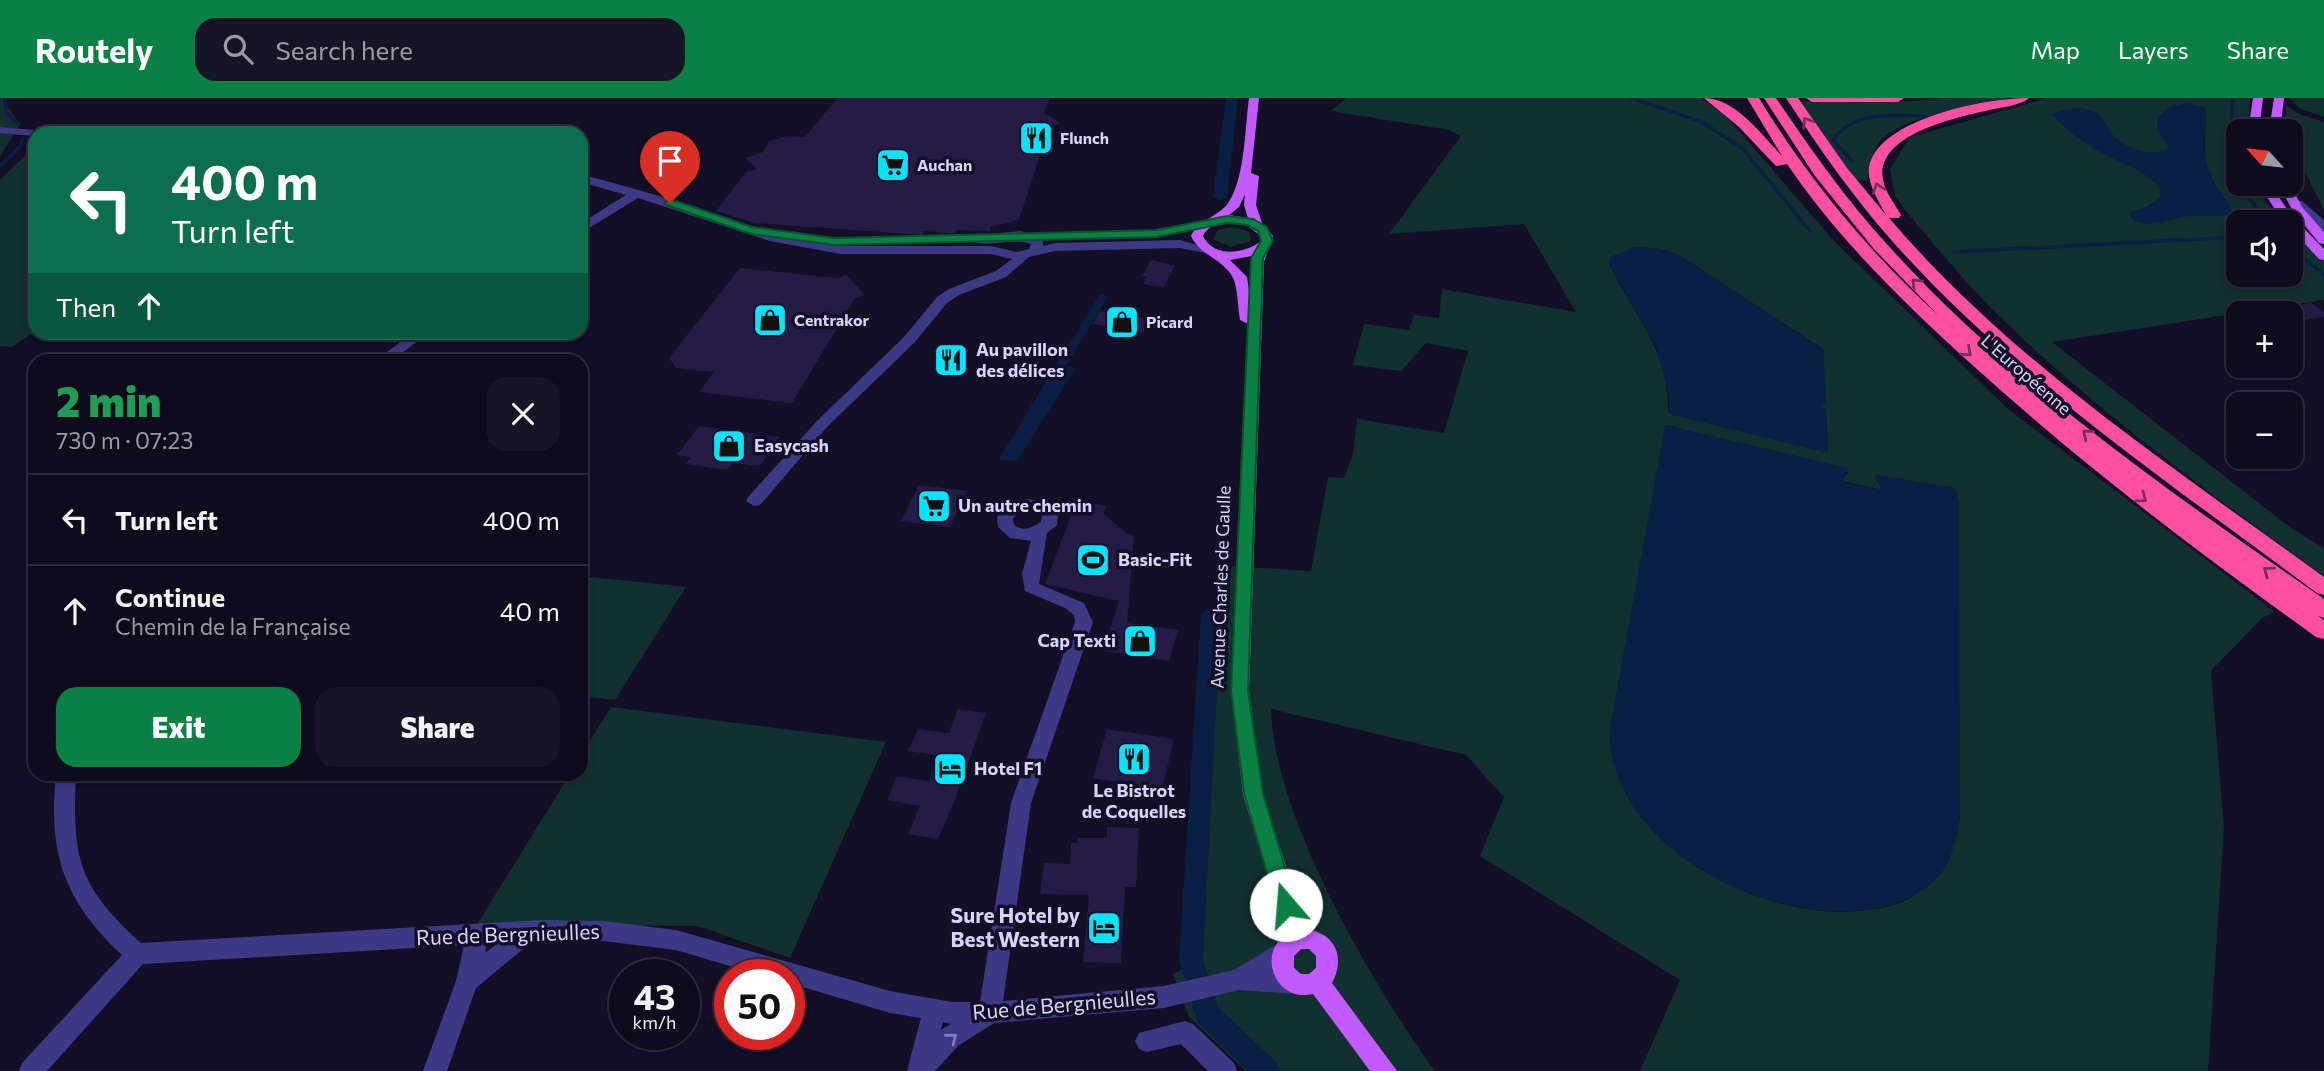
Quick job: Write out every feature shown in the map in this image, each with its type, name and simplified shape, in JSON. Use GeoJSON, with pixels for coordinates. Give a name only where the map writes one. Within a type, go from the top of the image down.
{"type":"FeatureCollection","features":[{"type":"Feature","properties":{"kind":"highway"},"geometry":{"type":"LineString","coordinates":[[1710,98],[1755,135],[1842,236],[1883,270]]}},
{"type":"Feature","properties":{"kind":"highway","name":"L'Européenne"},"geometry":{"type":"LineString","coordinates":[[1753,98],[1806,180],[1883,270],[1960,345],[2074,444],[2199,541],[2324,631]]}},
{"type":"Feature","properties":{"kind":"highway","name":"L'Européenne"},"geometry":{"type":"LineString","coordinates":[[1770,98],[1800,146],[1843,203],[1888,254],[1953,318],[2102,446],[2324,610]]}},
{"type":"Feature","properties":{"kind":"highway"},"geometry":{"type":"LineString","coordinates":[[1792,98],[1830,156],[1908,247],[2014,347],[2113,429],[2324,588]]}},
{"type":"Feature","properties":{"kind":"highway"},"geometry":{"type":"LineString","coordinates":[[1812,98],[1898,98]]}},
{"type":"Feature","properties":{"kind":"highway"},"geometry":{"type":"LineString","coordinates":[[2023,98],[1931,122],[1900,134],[1878,156],[1874,170],[1876,186],[1897,219],[1934,259],[2113,429]]}},
{"type":"Feature","properties":{"kind":"main road"},"geometry":{"type":"LineString","coordinates":[[1254,98],[1254,168],[1250,205],[1256,225]]}},
{"type":"Feature","properties":{"kind":"main road"},"geometry":{"type":"LineString","coordinates":[[2256,119],[2259,98]]}},
{"type":"Feature","properties":{"kind":"main road"},"geometry":{"type":"LineString","coordinates":[[2276,119],[2279,98]]}},
{"type":"Feature","properties":{"kind":"main road"},"geometry":{"type":"LineString","coordinates":[[1253,127],[1245,176],[1238,197],[1197,236],[1211,251],[1241,255],[1260,249]]}},
{"type":"Feature","properties":{"kind":"main road"},"geometry":{"type":"LineString","coordinates":[[2272,196],[2287,218],[2324,256]]}},
{"type":"Feature","properties":{"kind":"main road"},"geometry":{"type":"LineString","coordinates":[[2290,196],[2324,240]]}},
{"type":"Feature","properties":{"kind":"main road"},"geometry":{"type":"LineString","coordinates":[[1211,223],[1238,220],[1256,225]]}},
{"type":"Feature","properties":{"kind":"main road","name":"Avenue Charles de Gaulle"},"geometry":{"type":"LineString","coordinates":[[1256,225],[1267,236],[1266,244],[1260,249],[1257,258],[1240,649],[1240,699],[1255,801],[1291,945],[1280,960],[1283,971],[1308,982],[1385,1071]]}},
{"type":"Feature","properties":{"kind":"main road","name":"Avenue Charles de Gaulle"},"geometry":{"type":"LineString","coordinates":[[1211,251],[1240,277],[1254,354]]}},
{"type":"Feature","properties":{"kind":"main road"},"geometry":{"type":"LineString","coordinates":[[1291,945],[1318,944],[1328,956],[1328,970],[1308,982]]}},
{"type":"Feature","properties":{"kind":"street"},"geometry":{"type":"LineString","coordinates":[[0,130],[28,132]]}},
{"type":"Feature","properties":{"kind":"street"},"geometry":{"type":"LineString","coordinates":[[588,180],[797,244],[851,251],[1029,253],[1055,247],[1180,244],[1211,251]]}},
{"type":"Feature","properties":{"kind":"street"},"geometry":{"type":"LineString","coordinates":[[588,224],[637,193]]}},
{"type":"Feature","properties":{"kind":"street"},"geometry":{"type":"LineString","coordinates":[[2293,196],[2312,218],[2324,227]]}},
{"type":"Feature","properties":{"kind":"street"},"geometry":{"type":"LineString","coordinates":[[751,230],[834,242],[1157,234],[1211,223]]}},
{"type":"Feature","properties":{"kind":"street"},"geometry":{"type":"LineString","coordinates":[[754,502],[822,424],[909,340],[942,300],[954,292],[993,278],[1029,253],[1038,242],[1028,236]]}},
{"type":"Feature","properties":{"kind":"street"},"geometry":{"type":"LineString","coordinates":[[993,278],[1005,263],[999,244],[1007,237]]}},
{"type":"Feature","properties":{"kind":"street"},"geometry":{"type":"LineString","coordinates":[[392,354],[412,340]]}},
{"type":"Feature","properties":{"kind":"street"},"geometry":{"type":"LineString","coordinates":[[919,1071],[950,1038],[990,1013],[1021,803],[1084,622],[1080,609],[1072,603],[1043,596],[1031,587],[1030,578],[1040,545],[1039,533]]}},
{"type":"Feature","properties":{"kind":"street"},"geometry":{"type":"LineString","coordinates":[[31,1071],[137,954],[91,909],[74,880],[63,836],[66,781]]}},
{"type":"Feature","properties":{"kind":"street"},"geometry":{"type":"LineString","coordinates":[[467,981],[530,931]]}},
{"type":"Feature","properties":{"kind":"street","name":"Rue de Bergnieulles"},"geometry":{"type":"LineString","coordinates":[[137,954],[530,931],[603,931],[676,940],[890,1002],[934,1011],[990,1013],[1178,994],[1230,981],[1308,982]]}},
{"type":"Feature","properties":{"kind":"street"},"geometry":{"type":"LineString","coordinates":[[435,1071],[467,981],[478,935]]}},
{"type":"Feature","properties":{"kind":"street","name":"Rue de Bergnieulles"},"geometry":{"type":"LineString","coordinates":[[1230,981],[1291,945]]}},
{"type":"Feature","properties":{"kind":"street"},"geometry":{"type":"LineString","coordinates":[[919,1071],[934,1011]]}},
{"type":"Feature","properties":{"kind":"street"},"geometry":{"type":"LineString","coordinates":[[1147,1041],[1185,1032],[1225,1071]]}},
{"type":"Feature","properties":{"kind":"green space"},"geometry":{"type":"Polygon","coordinates":[[[0,98],[8,98],[4,102],[20,124],[0,157],[0,98]]]}},
{"type":"Feature","properties":{"kind":"green space"},"geometry":{"type":"Polygon","coordinates":[[[1346,98],[1700,98],[1721,110],[1834,241],[2008,409],[2275,612],[2262,618],[2211,671],[2224,829],[2208,1071],[1640,1071],[1680,980],[1480,856],[1504,797],[1466,755],[1271,709],[1276,752],[1289,799],[1330,898],[1383,993],[1435,1071],[1246,1071],[1189,1017],[1173,974],[1199,960],[1216,646],[1231,566],[1311,571],[1328,477],[1344,478],[1353,454],[1357,419],[1444,433],[1468,351],[1426,343],[1401,371],[1353,365],[1364,324],[1409,330],[1414,315],[1439,318],[1442,289],[1576,312],[1524,224],[1389,234],[1461,136],[1449,130],[1331,111],[1346,98]],[[1635,247],[1609,264],[1657,353],[1667,391],[1668,412],[1828,452],[1826,409],[1820,407],[1824,374],[1823,349],[1679,255],[1661,249],[1635,247]],[[1666,425],[1610,729],[1616,770],[1634,807],[1662,839],[1697,866],[1736,888],[1778,903],[1820,911],[1860,911],[1889,906],[1910,898],[1920,890],[1947,855],[1955,840],[1960,817],[1957,492],[1875,478],[1883,490],[1842,481],[1848,472],[1666,425]]]}},
{"type":"Feature","properties":{"kind":"green space"},"geometry":{"type":"Polygon","coordinates":[[[1953,98],[2011,98],[1920,119],[1888,134],[1878,144],[1867,181],[1855,180],[1800,101],[1880,103],[1953,98]]]}},
{"type":"Feature","properties":{"kind":"green space"},"geometry":{"type":"Polygon","coordinates":[[[2048,98],[2250,98],[2249,119],[2226,119],[2226,196],[2262,196],[2273,210],[2226,210],[2226,287],[2303,287],[2303,240],[2324,258],[2324,300],[2303,303],[2303,301],[2226,301],[2226,315],[2052,342],[2291,528],[2324,548],[2324,576],[2117,420],[2038,353],[1975,291],[1895,196],[1890,169],[1910,137],[2048,98]]]}},
{"type":"Feature","properties":{"kind":"green space"},"geometry":{"type":"Polygon","coordinates":[[[2289,98],[2324,98],[2324,117],[2301,109],[2289,98]]]}},
{"type":"Feature","properties":{"kind":"green space"},"geometry":{"type":"Polygon","coordinates":[[[2286,106],[2299,114],[2324,122],[2324,210],[2303,169],[2303,119],[2285,119],[2286,106]]]}},
{"type":"Feature","properties":{"kind":"green space"},"geometry":{"type":"Polygon","coordinates":[[[28,154],[28,336],[12,347],[0,346],[0,180],[28,154]]]}},
{"type":"Feature","properties":{"kind":"green space"},"geometry":{"type":"Polygon","coordinates":[[[1234,227],[1249,232],[1251,241],[1231,247],[1213,239],[1218,230],[1234,227]]]}},
{"type":"Feature","properties":{"kind":"green space"},"geometry":{"type":"Polygon","coordinates":[[[588,577],[686,587],[615,700],[588,697],[588,577]]]}},
{"type":"Feature","properties":{"kind":"green space"},"geometry":{"type":"Polygon","coordinates":[[[611,707],[886,742],[790,958],[698,926],[554,925],[473,931],[566,781],[588,781],[588,744],[611,707]]]}},
{"type":"Feature","properties":{"kind":"water"},"geometry":{"type":"Polygon","coordinates":[[[2187,103],[2206,108],[2206,160],[2212,178],[2232,210],[2226,210],[2226,215],[2190,216],[2153,224],[2130,218],[2130,212],[2146,207],[2160,197],[2161,190],[2141,172],[2081,140],[2051,114],[2074,108],[2092,111],[2100,116],[2119,141],[2141,151],[2156,152],[2169,148],[2157,130],[2157,118],[2169,107],[2187,103]]]}},
{"type":"Feature","properties":{"kind":"water"},"geometry":{"type":"Polygon","coordinates":[[[1635,247],[1661,249],[1679,255],[1823,349],[1826,403],[1820,407],[1826,408],[1828,453],[1669,414],[1669,394],[1656,347],[1609,264],[1610,257],[1635,247]]]}},
{"type":"Feature","properties":{"kind":"water"},"geometry":{"type":"Polygon","coordinates":[[[1100,294],[1108,296],[1066,366],[1076,368],[1017,461],[998,460],[1100,294]]]}},
{"type":"Feature","properties":{"kind":"water"},"geometry":{"type":"Polygon","coordinates":[[[1665,425],[1848,468],[1843,482],[1882,490],[1874,474],[1955,488],[1959,501],[1960,817],[1946,866],[1936,879],[1911,897],[1873,909],[1832,911],[1788,905],[1744,891],[1702,870],[1665,843],[1635,810],[1616,772],[1610,729],[1665,425]]]}},
{"type":"Feature","properties":{"kind":"building","name":"Auchan"},"geometry":{"type":"Polygon","coordinates":[[[837,98],[1050,98],[1044,113],[1061,123],[1049,127],[1019,220],[991,227],[990,231],[957,230],[955,234],[924,231],[922,235],[754,223],[716,211],[746,172],[757,169],[745,158],[763,152],[769,141],[787,136],[805,137],[837,98]]]}},
{"type":"Feature","properties":{"kind":"building"},"geometry":{"type":"Polygon","coordinates":[[[1151,260],[1175,266],[1164,287],[1143,284],[1147,277],[1142,276],[1151,260]]]}},
{"type":"Feature","properties":{"kind":"building","name":"Centrakor"},"geometry":{"type":"Polygon","coordinates":[[[740,268],[837,278],[846,275],[865,295],[855,298],[792,403],[699,392],[714,372],[676,368],[669,358],[740,268]]]}},
{"type":"Feature","properties":{"kind":"building"},"geometry":{"type":"Polygon","coordinates":[[[2311,303],[2324,312],[2324,317],[2303,320],[2303,304],[2311,303]]]}},
{"type":"Feature","properties":{"kind":"building","name":"Picard"},"geometry":{"type":"Polygon","coordinates":[[[1100,311],[1151,319],[1143,333],[1092,324],[1100,311]]]}},
{"type":"Feature","properties":{"kind":"building","name":"Easycash"},"geometry":{"type":"Polygon","coordinates":[[[699,426],[779,437],[760,466],[732,463],[727,470],[686,464],[691,457],[677,455],[699,426]]]}},
{"type":"Feature","properties":{"kind":"building","name":"Un autre chemin"},"geometry":{"type":"Polygon","coordinates":[[[919,485],[967,491],[950,527],[901,521],[919,485]]]}},
{"type":"Feature","properties":{"kind":"building","name":"Basic-Fit"},"geometry":{"type":"Polygon","coordinates":[[[1077,500],[1107,506],[1103,513],[1126,533],[1134,535],[1127,623],[1178,630],[1169,661],[1103,651],[1119,601],[1045,584],[1077,500]]]}},
{"type":"Feature","properties":{"kind":"building","name":"Hotel F1"},"geometry":{"type":"Polygon","coordinates":[[[958,709],[986,713],[955,800],[938,839],[908,834],[920,806],[887,800],[897,776],[929,781],[940,756],[908,751],[918,729],[949,733],[958,709]]]}},
{"type":"Feature","properties":{"kind":"building","name":"Le Bistrot de Coquelles"},"geometry":{"type":"Polygon","coordinates":[[[1107,729],[1174,739],[1162,789],[1093,778],[1107,729]]]}},
{"type":"Feature","properties":{"kind":"building","name":"Sure Hotel by Best Western"},"geometry":{"type":"Polygon","coordinates":[[[1107,827],[1139,828],[1136,887],[1125,887],[1121,963],[1083,962],[1089,895],[1040,894],[1044,863],[1070,864],[1071,843],[1077,843],[1078,838],[1107,838],[1107,827]]]}},
{"type":"Feature","properties":{"kind":"waterway"},"geometry":{"type":"LineString","coordinates":[[5,98],[6,112],[17,123]]}},
{"type":"Feature","properties":{"kind":"waterway"},"geometry":{"type":"LineString","coordinates":[[1220,197],[1232,98]]}},
{"type":"Feature","properties":{"kind":"waterway"},"geometry":{"type":"LineString","coordinates":[[1632,98],[1702,122],[1742,148],[1810,231]]}},
{"type":"Feature","properties":{"kind":"waterway"},"geometry":{"type":"LineString","coordinates":[[2231,119],[2233,98]]}},
{"type":"Feature","properties":{"kind":"waterway"},"geometry":{"type":"LineString","coordinates":[[1852,161],[1833,140],[1841,130],[1862,119],[1925,116]]}},
{"type":"Feature","properties":{"kind":"waterway"},"geometry":{"type":"LineString","coordinates":[[0,166],[20,147],[23,138]]}},
{"type":"Feature","properties":{"kind":"waterway"},"geometry":{"type":"LineString","coordinates":[[2248,196],[2257,210]]}},
{"type":"Feature","properties":{"kind":"waterway"},"geometry":{"type":"LineString","coordinates":[[1954,252],[2226,238]]}},
{"type":"Feature","properties":{"kind":"waterway"},"geometry":{"type":"LineString","coordinates":[[2303,257],[2324,275]]}},
{"type":"Feature","properties":{"kind":"waterway"},"geometry":{"type":"LineString","coordinates":[[1211,614],[1191,960],[1207,1014],[1267,1071]]}},
{"type":"Feature","properties":{"kind":"place","name":"Flunch"},"geometry":{"type":"Point","coordinates":[1036,138]}},
{"type":"Feature","properties":{"kind":"place","name":"Auchan"},"geometry":{"type":"Point","coordinates":[893,165]}},
{"type":"Feature","properties":{"kind":"place","name":"Centrakor"},"geometry":{"type":"Point","coordinates":[770,320]}},
{"type":"Feature","properties":{"kind":"place","name":"Picard"},"geometry":{"type":"Point","coordinates":[1122,322]}},
{"type":"Feature","properties":{"kind":"place","name":"Au pavillon des délices"},"geometry":{"type":"Point","coordinates":[951,360]}},
{"type":"Feature","properties":{"kind":"place","name":"Easycash"},"geometry":{"type":"Point","coordinates":[729,446]}},
{"type":"Feature","properties":{"kind":"place","name":"Un autre chemin"},"geometry":{"type":"Point","coordinates":[934,506]}},
{"type":"Feature","properties":{"kind":"place","name":"Basic-Fit"},"geometry":{"type":"Point","coordinates":[1093,560]}},
{"type":"Feature","properties":{"kind":"place","name":"Cap Texti"},"geometry":{"type":"Point","coordinates":[1140,641]}},
{"type":"Feature","properties":{"kind":"place","name":"Le Bistrot de Coquelles"},"geometry":{"type":"Point","coordinates":[1134,759]}},
{"type":"Feature","properties":{"kind":"place","name":"Hotel F1"},"geometry":{"type":"Point","coordinates":[950,769]}},
{"type":"Feature","properties":{"kind":"place","name":"Sure Hotel by Best Western"},"geometry":{"type":"Point","coordinates":[1104,928]}},
{"type":"Feature","properties":{"kind":"route"},"geometry":{"type":"LineString","coordinates":[[670,203],[751,230],[834,242],[986,240],[1017,235],[1045,237],[1157,234],[1182,231],[1227,219],[1249,222],[1263,230],[1267,241],[1257,258],[1256,334],[1239,658],[1240,691],[1250,776],[1262,829],[1286,905]]}}]}
